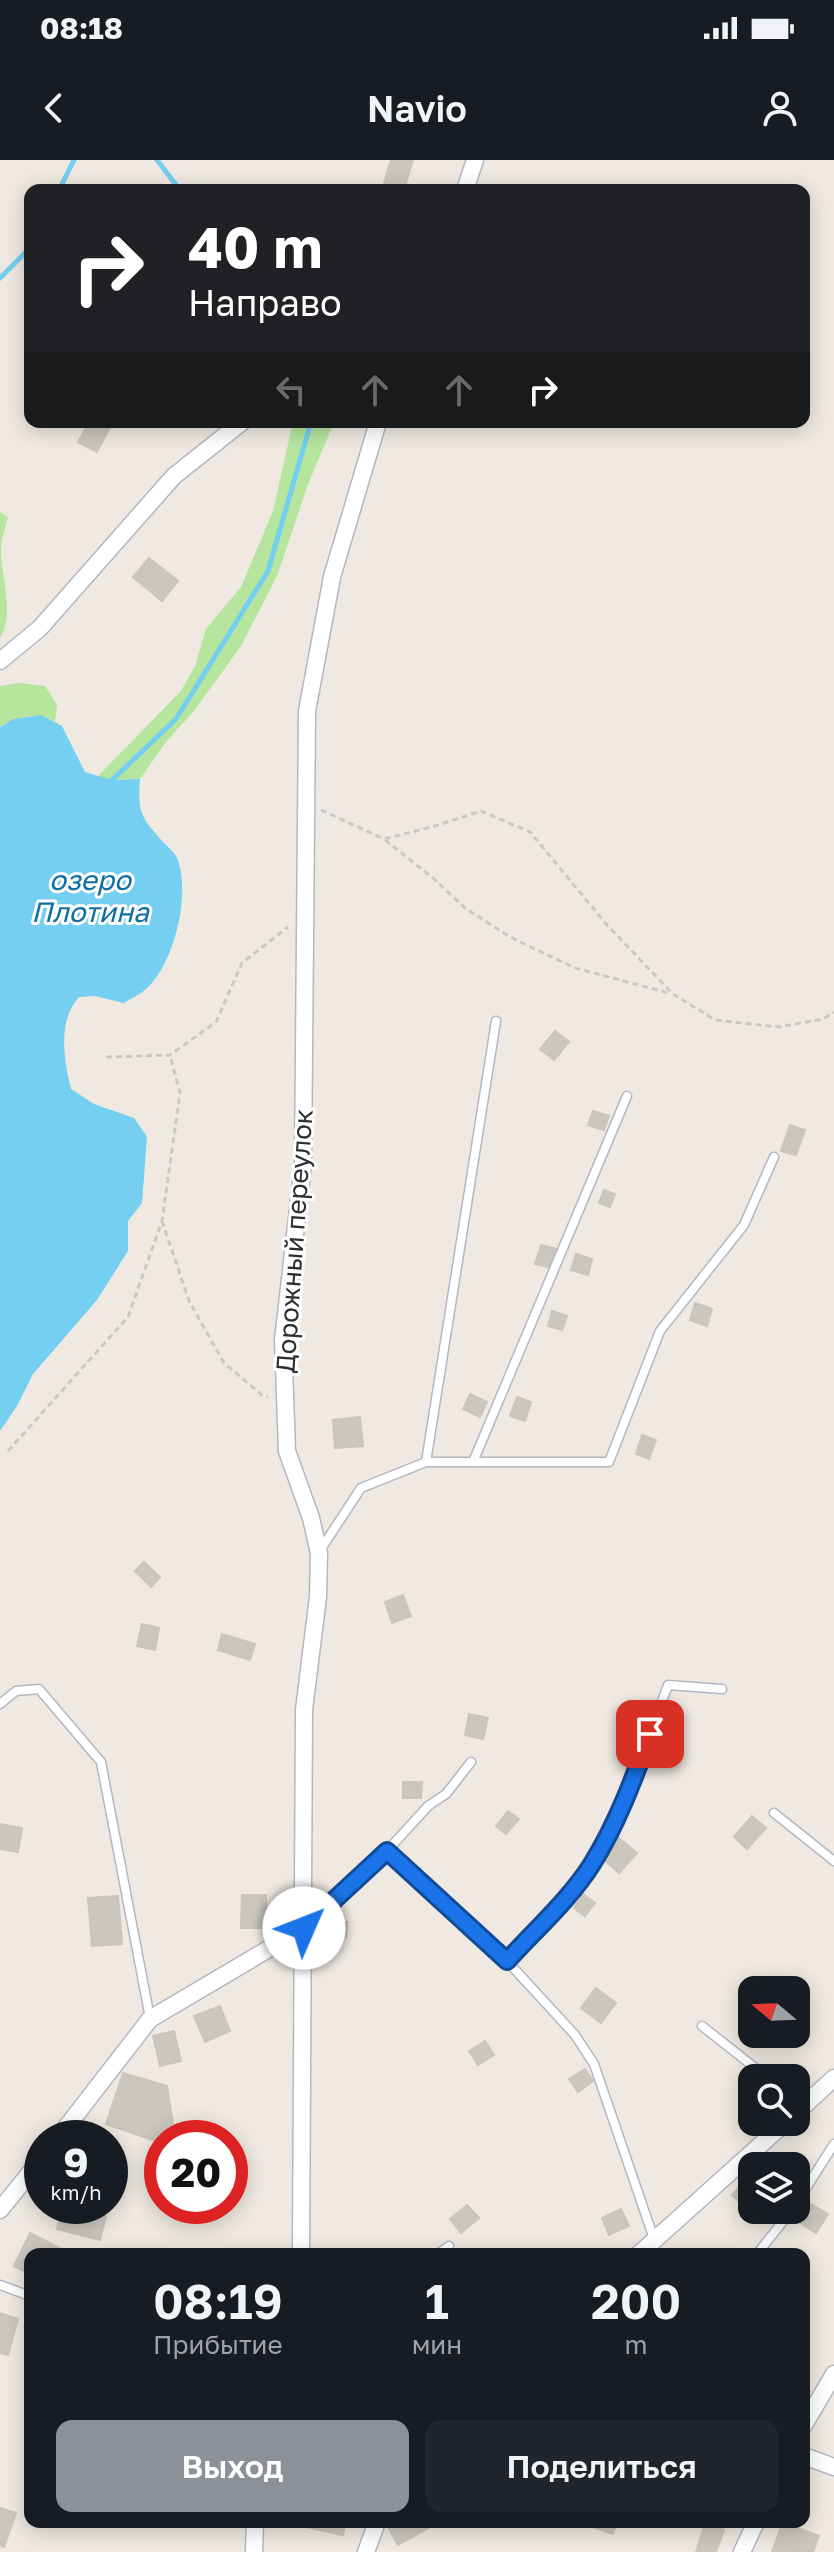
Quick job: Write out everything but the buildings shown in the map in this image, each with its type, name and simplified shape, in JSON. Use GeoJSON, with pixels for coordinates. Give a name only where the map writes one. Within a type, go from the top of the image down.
{"type":"FeatureCollection","features":[{"type":"Feature","properties":{"kind":"street"},"geometry":{"type":"LineString","coordinates":[[467,184],[475,160]]}},
{"type":"Feature","properties":{"kind":"street"},"geometry":{"type":"LineString","coordinates":[[0,661],[40,628],[174,476],[234,428]]}},
{"type":"Feature","properties":{"kind":"street","name":"Дорожный переулок"},"geometry":{"type":"LineString","coordinates":[[301,2248],[304,1710],[318,1597],[319,1553],[311,1518],[287,1451],[283,1340],[303,1165],[307,711],[332,577],[376,428]]}},
{"type":"Feature","properties":{"kind":"street"},"geometry":{"type":"LineString","coordinates":[[72,2120],[150,2019],[304,1928]]}},
{"type":"Feature","properties":{"kind":"street"},"geometry":{"type":"LineString","coordinates":[[810,2097],[834,2078]]}},
{"type":"Feature","properties":{"kind":"street"},"geometry":{"type":"LineString","coordinates":[[646,2248],[770,2136]]}},
{"type":"Feature","properties":{"kind":"street"},"geometry":{"type":"LineString","coordinates":[[2,2202],[24,2178]]}},
{"type":"Feature","properties":{"kind":"street"},"geometry":{"type":"LineString","coordinates":[[810,2415],[834,2374]]}},
{"type":"Feature","properties":{"kind":"street"},"geometry":{"type":"LineString","coordinates":[[810,2458],[834,2467]]}},
{"type":"Feature","properties":{"kind":"street"},"geometry":{"type":"LineString","coordinates":[[254,2552],[255,2528]]}},
{"type":"Feature","properties":{"kind":"street"},"geometry":{"type":"LineString","coordinates":[[366,2552],[375,2528]]}},
{"type":"Feature","properties":{"kind":"street"},"geometry":{"type":"LineString","coordinates":[[742,2552],[753,2528]]}},
{"type":"Feature","properties":{"kind":"lane"},"geometry":{"type":"LineString","coordinates":[[426,1462],[496,1021]]}},
{"type":"Feature","properties":{"kind":"lane"},"geometry":{"type":"LineString","coordinates":[[473,1462],[627,1096]]}},
{"type":"Feature","properties":{"kind":"lane"},"geometry":{"type":"LineString","coordinates":[[319,1553],[361,1488],[426,1462],[609,1462],[660,1331],[744,1225],[774,1157]]}},
{"type":"Feature","properties":{"kind":"lane"},"geometry":{"type":"LineString","coordinates":[[507,1961],[592,1864],[632,1784],[668,1685],[722,1689]]}},
{"type":"Feature","properties":{"kind":"lane"},"geometry":{"type":"LineString","coordinates":[[0,1704],[16,1691],[39,1689],[101,1762],[150,2019]]}},
{"type":"Feature","properties":{"kind":"lane"},"geometry":{"type":"LineString","coordinates":[[304,1928],[387,1851],[428,1806],[446,1794],[471,1762]]}},
{"type":"Feature","properties":{"kind":"lane"},"geometry":{"type":"LineString","coordinates":[[774,1813],[834,1861]]}},
{"type":"Feature","properties":{"kind":"lane"},"geometry":{"type":"LineString","coordinates":[[387,1851],[507,1961],[575,2035],[594,2064],[654,2241]]}},
{"type":"Feature","properties":{"kind":"lane"},"geometry":{"type":"LineString","coordinates":[[702,2026],[750,2064]]}},
{"type":"Feature","properties":{"kind":"lane"},"geometry":{"type":"LineString","coordinates":[[810,2182],[834,2144]]}},
{"type":"Feature","properties":{"kind":"lane"},"geometry":{"type":"LineString","coordinates":[[762,2248],[781,2224]]}},
{"type":"Feature","properties":{"kind":"lane"},"geometry":{"type":"LineString","coordinates":[[0,2285],[24,2294]]}},
{"type":"Feature","properties":{"kind":"path"},"geometry":{"type":"LineString","coordinates":[[307,803],[384,839],[465,908],[510,937],[575,968],[673,994]]}},
{"type":"Feature","properties":{"kind":"path"},"geometry":{"type":"LineString","coordinates":[[384,839],[481,811],[530,832],[607,925],[673,994],[715,1020],[779,1027],[823,1019],[834,1012]]}},
{"type":"Feature","properties":{"kind":"path"},"geometry":{"type":"LineString","coordinates":[[106,1057],[170,1055],[216,1022],[242,963],[306,912]]}},
{"type":"Feature","properties":{"kind":"path"},"geometry":{"type":"LineString","coordinates":[[8,1451],[128,1317],[162,1221],[180,1093],[170,1055]]}},
{"type":"Feature","properties":{"kind":"path"},"geometry":{"type":"LineString","coordinates":[[162,1221],[189,1301],[224,1363],[262,1395],[285,1400]]}},
{"type":"Feature","properties":{"kind":"green space"},"geometry":{"type":"Polygon","coordinates":[[[292,428],[332,428],[307,487],[277,576],[241,646],[140,779],[112,780],[98,776],[181,691],[195,666],[206,629],[241,587],[273,511],[292,428]]]}},
{"type":"Feature","properties":{"kind":"green space"},"geometry":{"type":"Polygon","coordinates":[[[0,512],[8,517],[1,548],[7,618],[0,637],[0,512]]]}},
{"type":"Feature","properties":{"kind":"green space"},"geometry":{"type":"Polygon","coordinates":[[[20,683],[45,686],[57,705],[55,722],[41,717],[27,717],[0,727],[0,686],[20,683]]]}},
{"type":"Feature","properties":{"kind":"water","name":"озеро Плотина"},"geometry":{"type":"Polygon","coordinates":[[[41,715],[62,726],[85,772],[112,780],[140,779],[139,800],[143,815],[176,856],[181,872],[181,907],[173,943],[149,986],[124,1003],[95,996],[79,997],[67,1017],[64,1041],[71,1089],[94,1104],[134,1118],[147,1137],[142,1203],[128,1221],[128,1251],[97,1300],[33,1374],[0,1431],[0,727],[14,719],[41,715]]]}},
{"type":"Feature","properties":{"kind":"waterway"},"geometry":{"type":"LineString","coordinates":[[62,184],[74,160]]}},
{"type":"Feature","properties":{"kind":"waterway"},"geometry":{"type":"LineString","coordinates":[[157,160],[175,184]]}},
{"type":"Feature","properties":{"kind":"waterway"},"geometry":{"type":"LineString","coordinates":[[0,278],[24,254]]}},
{"type":"Feature","properties":{"kind":"waterway"},"geometry":{"type":"LineString","coordinates":[[110,782],[176,719],[268,571],[309,428]]}},
{"type":"Feature","properties":{"kind":"route"},"geometry":{"type":"LineString","coordinates":[[304,1928],[387,1851],[507,1961],[592,1864],[632,1784],[650,1734]]}}]}
